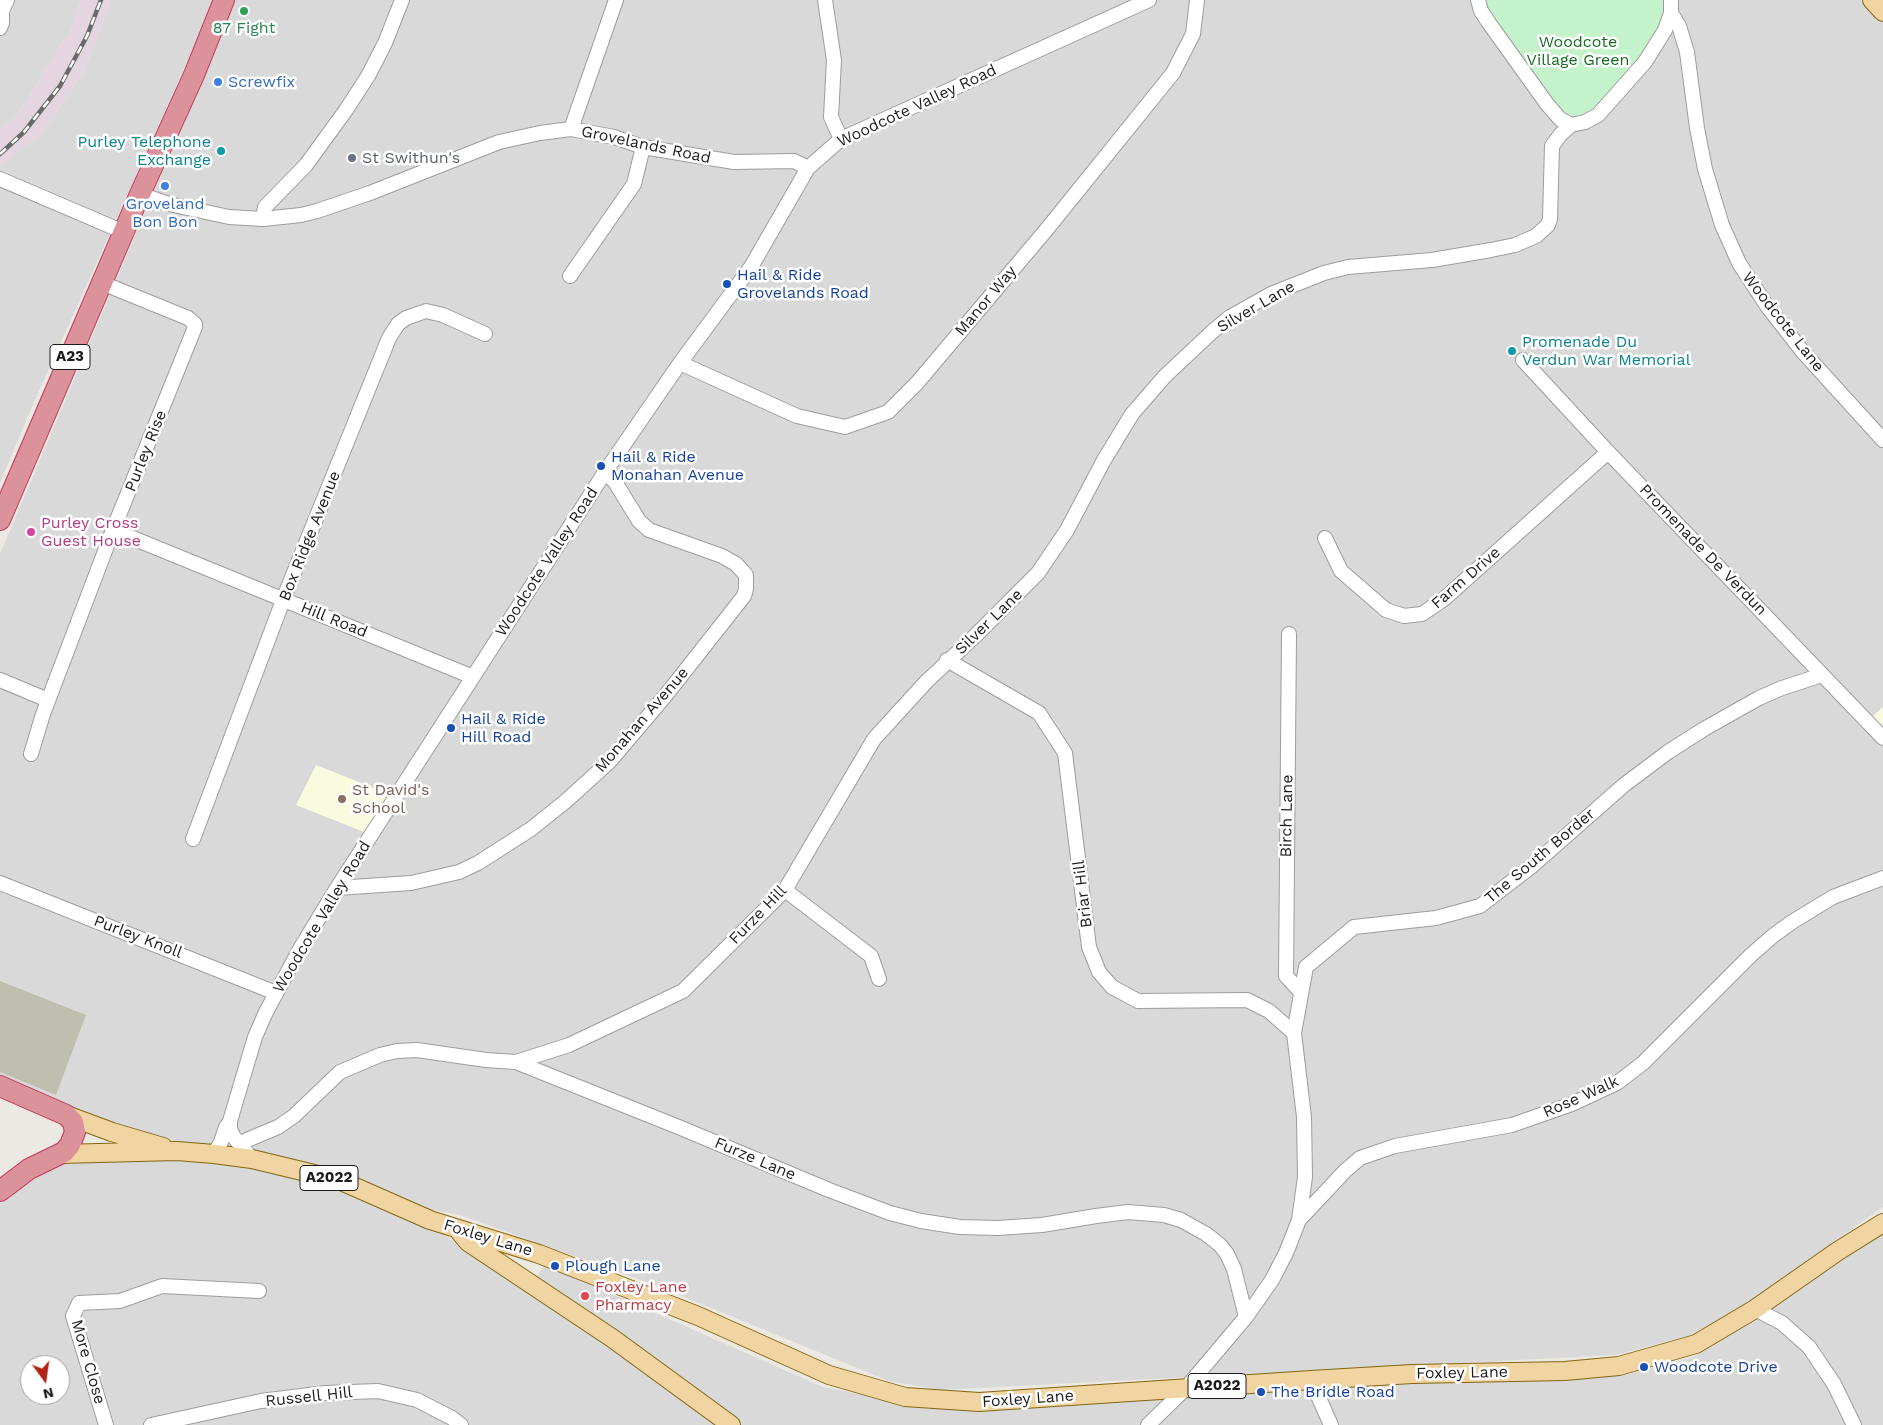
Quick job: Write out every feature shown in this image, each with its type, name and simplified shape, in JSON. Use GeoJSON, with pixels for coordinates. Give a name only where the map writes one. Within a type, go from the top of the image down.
{"type":"FeatureCollection","features":[{"type":"Feature","properties":{"kind":"highway","name":"A23"},"geometry":{"type":"LineString","coordinates":[[0,520],[140,194],[194,75],[224,0]]}},
{"type":"Feature","properties":{"kind":"highway"},"geometry":{"type":"LineString","coordinates":[[0,1086],[66,1115],[73,1122],[75,1132],[67,1150],[29,1169],[0,1191]]}},
{"type":"Feature","properties":{"kind":"main road"},"geometry":{"type":"LineString","coordinates":[[1872,0],[1883,12]]}},
{"type":"Feature","properties":{"kind":"main road","name":"A2022"},"geometry":{"type":"LineString","coordinates":[[66,1115],[112,1132],[177,1151]]}},
{"type":"Feature","properties":{"kind":"main road","name":"A2022"},"geometry":{"type":"LineString","coordinates":[[60,1154],[177,1151]]}},
{"type":"Feature","properties":{"kind":"main road","name":"Foxley Lane"},"geometry":{"type":"LineString","coordinates":[[177,1151],[252,1159],[339,1180],[401,1209],[457,1229],[539,1254],[690,1312],[829,1375],[905,1397],[979,1402],[1412,1374],[1565,1371],[1619,1366],[1696,1344],[1756,1309],[1838,1251],[1883,1222]]}},
{"type":"Feature","properties":{"kind":"main road"},"geometry":{"type":"LineString","coordinates":[[457,1229],[468,1242],[612,1338],[731,1425]]}},
{"type":"Feature","properties":{"kind":"street"},"geometry":{"type":"LineString","coordinates":[[0,28],[2,11],[7,0]]}},
{"type":"Feature","properties":{"kind":"street"},"geometry":{"type":"LineString","coordinates":[[264,218],[265,207],[306,165],[368,76],[385,43],[402,0]]}},
{"type":"Feature","properties":{"kind":"street"},"geometry":{"type":"LineString","coordinates":[[571,129],[616,0]]}},
{"type":"Feature","properties":{"kind":"street"},"geometry":{"type":"LineString","coordinates":[[825,0],[834,60],[831,117],[841,138]]}},
{"type":"Feature","properties":{"kind":"street","name":"Woodcote Valley Road"},"geometry":{"type":"LineString","coordinates":[[214,1154],[222,1142],[226,1127],[230,1121],[255,1037],[276,993],[336,888],[605,472],[680,363],[751,267],[808,168],[841,138],[1149,0]]}},
{"type":"Feature","properties":{"kind":"street","name":"Manor Way"},"geometry":{"type":"LineString","coordinates":[[680,363],[797,416],[845,427],[888,412],[930,369],[1047,229],[1172,73],[1192,34],[1196,0]]}},
{"type":"Feature","properties":{"kind":"street"},"geometry":{"type":"LineString","coordinates":[[1478,0],[1485,17],[1547,104],[1560,119],[1571,125],[1585,122],[1598,115],[1649,56],[1660,40],[1671,7]]}},
{"type":"Feature","properties":{"kind":"street","name":"Woodcote Lane"},"geometry":{"type":"LineString","coordinates":[[1671,7],[1687,52],[1697,128],[1705,169],[1722,225],[1734,254],[1767,306],[1804,352],[1883,440]]}},
{"type":"Feature","properties":{"kind":"street","name":"Silver Lane"},"geometry":{"type":"LineString","coordinates":[[947,660],[976,635],[1038,574],[1067,530],[1104,460],[1132,414],[1165,376],[1212,332],[1230,318],[1271,294],[1324,273],[1348,267],[1432,260],[1491,250],[1515,245],[1536,236],[1548,224],[1550,219],[1552,146],[1571,125]]}},
{"type":"Feature","properties":{"kind":"street","name":"Grovelands Road"},"geometry":{"type":"LineString","coordinates":[[140,194],[169,204],[229,217],[264,218],[301,215],[370,193],[499,142],[540,133],[571,129],[614,137],[643,147],[734,162],[794,161],[808,168]]}},
{"type":"Feature","properties":{"kind":"street"},"geometry":{"type":"LineString","coordinates":[[570,276],[634,184],[643,147]]}},
{"type":"Feature","properties":{"kind":"street"},"geometry":{"type":"LineString","coordinates":[[0,179],[124,232]]}},
{"type":"Feature","properties":{"kind":"street","name":"Purley Rise"},"geometry":{"type":"LineString","coordinates":[[31,754],[48,700],[113,530],[194,331],[195,324],[188,318],[102,283]]}},
{"type":"Feature","properties":{"kind":"street","name":"Box Ridge Avenue"},"geometry":{"type":"LineString","coordinates":[[192,839],[388,338],[393,330],[406,318],[426,311],[443,315],[485,334]]}},
{"type":"Feature","properties":{"kind":"street","name":"Promenade De Verdun"},"geometry":{"type":"LineString","coordinates":[[1523,360],[1608,452],[1883,738]]}},
{"type":"Feature","properties":{"kind":"street","name":"Farm Drive"},"geometry":{"type":"LineString","coordinates":[[1325,538],[1341,571],[1386,610],[1404,616],[1422,614],[1444,599],[1608,452]]}},
{"type":"Feature","properties":{"kind":"street","name":"Monahan Avenue"},"geometry":{"type":"LineString","coordinates":[[336,888],[412,883],[459,872],[531,829],[566,801],[610,760],[666,695],[744,596],[746,575],[736,564],[722,556],[649,530],[639,521],[615,482],[605,472]]}},
{"type":"Feature","properties":{"kind":"street","name":"Hill Road"},"geometry":{"type":"LineString","coordinates":[[113,530],[473,677]]}},
{"type":"Feature","properties":{"kind":"street","name":"Birch Lane"},"geometry":{"type":"LineString","coordinates":[[1289,634],[1286,976],[1300,990]]}},
{"type":"Feature","properties":{"kind":"street","name":"Furze Hill"},"geometry":{"type":"LineString","coordinates":[[516,1062],[569,1045],[683,991],[785,890],[874,739],[947,660]]}},
{"type":"Feature","properties":{"kind":"street","name":"Briar Hill"},"geometry":{"type":"LineString","coordinates":[[947,660],[1039,713],[1065,753],[1089,948],[1099,972],[1112,987],[1138,1000],[1247,1000],[1270,1011],[1294,1033]]}},
{"type":"Feature","properties":{"kind":"street","name":"The South Border"},"geometry":{"type":"LineString","coordinates":[[1186,1388],[1246,1317],[1272,1280],[1286,1253],[1299,1220],[1306,1177],[1304,1117],[1294,1033],[1300,990],[1306,967],[1354,927],[1436,918],[1480,906],[1532,866],[1624,785],[1668,752],[1712,724],[1759,698],[1782,688],[1822,675]]}},
{"type":"Feature","properties":{"kind":"street"},"geometry":{"type":"LineString","coordinates":[[0,680],[48,700]]}},
{"type":"Feature","properties":{"kind":"street","name":"Rose Walk"},"geometry":{"type":"LineString","coordinates":[[1299,1220],[1345,1170],[1360,1158],[1395,1146],[1512,1125],[1572,1104],[1617,1083],[1676,1031],[1751,954],[1786,926],[1833,897],[1883,878]]}},
{"type":"Feature","properties":{"kind":"street","name":"Purley Knoll"},"geometry":{"type":"LineString","coordinates":[[0,883],[276,993]]}},
{"type":"Feature","properties":{"kind":"street"},"geometry":{"type":"LineString","coordinates":[[785,890],[871,956],[879,980]]}},
{"type":"Feature","properties":{"kind":"street","name":"Furze Lane"},"geometry":{"type":"LineString","coordinates":[[240,1144],[278,1127],[294,1116],[340,1072],[380,1055],[397,1051],[417,1050],[486,1060],[516,1062],[838,1193],[890,1213],[920,1221],[960,1227],[998,1228],[1042,1225],[1128,1212],[1164,1215],[1181,1220],[1206,1234],[1227,1254],[1234,1269],[1246,1317]]}},
{"type":"Feature","properties":{"kind":"street"},"geometry":{"type":"LineString","coordinates":[[230,1121],[231,1132],[252,1159]]}},
{"type":"Feature","properties":{"kind":"street","name":"More Close"},"geometry":{"type":"LineString","coordinates":[[106,1425],[73,1316],[79,1303],[120,1301],[162,1286],[260,1291]]}},
{"type":"Feature","properties":{"kind":"street"},"geometry":{"type":"LineString","coordinates":[[1756,1309],[1782,1323],[1809,1347],[1834,1384],[1854,1425]]}},
{"type":"Feature","properties":{"kind":"street"},"geometry":{"type":"LineString","coordinates":[[1311,1380],[1331,1425]]}},
{"type":"Feature","properties":{"kind":"street"},"geometry":{"type":"LineString","coordinates":[[1148,1425],[1186,1388]]}},
{"type":"Feature","properties":{"kind":"street","name":"Russell Hill"},"geometry":{"type":"LineString","coordinates":[[151,1425],[174,1422],[261,1401],[325,1393],[378,1391],[417,1400],[452,1418],[461,1425]]}},
{"type":"Feature","properties":{"kind":"shaded area"},"geometry":{"type":"Polygon","coordinates":[[[0,0],[81,0],[71,29],[16,117],[0,129],[0,0]]]}},
{"type":"Feature","properties":{"kind":"shaded area"},"geometry":{"type":"Polygon","coordinates":[[[81,0],[111,0],[84,71],[43,132],[0,165],[0,129],[16,117],[71,29],[81,0]]]}},
{"type":"Feature","properties":{"kind":"shaded area"},"geometry":{"type":"Polygon","coordinates":[[[111,0],[210,0],[214,2],[34,402],[0,483],[0,165],[43,132],[84,71],[111,0]]]}},
{"type":"Feature","properties":{"kind":"shaded area"},"geometry":{"type":"Polygon","coordinates":[[[235,0],[1883,0],[1883,1207],[1742,1306],[1690,1335],[1616,1355],[940,1390],[889,1381],[660,1287],[460,1215],[406,1205],[153,1141],[0,1080],[0,554],[235,0]]]}},
{"type":"Feature","properties":{"kind":"shaded area"},"geometry":{"type":"Polygon","coordinates":[[[1883,707],[1883,730],[1871,718],[1883,707]]]}},
{"type":"Feature","properties":{"kind":"shaded area","name":"St David's School"},"geometry":{"type":"Polygon","coordinates":[[[316,765],[389,794],[364,832],[296,805],[316,765]]]}},
{"type":"Feature","properties":{"kind":"shaded area"},"geometry":{"type":"Polygon","coordinates":[[[0,981],[86,1015],[56,1095],[0,1072],[0,981]]]}},
{"type":"Feature","properties":{"kind":"shaded area"},"geometry":{"type":"Polygon","coordinates":[[[161,1156],[270,1167],[327,1182],[440,1232],[571,1319],[721,1425],[0,1425],[0,1200],[58,1162],[161,1156]]]}},
{"type":"Feature","properties":{"kind":"shaded area"},"geometry":{"type":"Polygon","coordinates":[[[1883,1232],[1883,1425],[742,1425],[535,1281],[544,1264],[823,1387],[904,1403],[1625,1375],[1694,1357],[1752,1323],[1883,1232]]]}},
{"type":"Feature","properties":{"kind":"green space","name":"Woodcote Village Green"},"geometry":{"type":"Polygon","coordinates":[[[1482,0],[1665,0],[1665,9],[1662,21],[1652,40],[1638,60],[1596,110],[1581,117],[1567,115],[1559,110],[1489,14],[1482,0]]]}},
{"type":"Feature","properties":{"kind":"railway"},"geometry":{"type":"LineString","coordinates":[[0,154],[24,132],[60,86],[87,36],[101,0]]}},
{"type":"Feature","properties":{"kind":"place","name":"87 Fight"},"geometry":{"type":"Point","coordinates":[244,11]}},
{"type":"Feature","properties":{"kind":"place","name":"Screwfix"},"geometry":{"type":"Point","coordinates":[218,82]}},
{"type":"Feature","properties":{"kind":"place","name":"Purley Telephone Exchange"},"geometry":{"type":"Point","coordinates":[221,151]}},
{"type":"Feature","properties":{"kind":"place","name":"St Swithun's"},"geometry":{"type":"Point","coordinates":[352,158]}},
{"type":"Feature","properties":{"kind":"place","name":"Groveland Bon Bon"},"geometry":{"type":"Point","coordinates":[165,186]}},
{"type":"Feature","properties":{"kind":"place","name":"Hail & Ride Grovelands Road"},"geometry":{"type":"Point","coordinates":[727,284]}},
{"type":"Feature","properties":{"kind":"place","name":"Promenade Du Verdun War Memorial"},"geometry":{"type":"Point","coordinates":[1512,351]}},
{"type":"Feature","properties":{"kind":"place","name":"Hail & Ride Monahan Avenue"},"geometry":{"type":"Point","coordinates":[601,466]}},
{"type":"Feature","properties":{"kind":"place","name":"Purley Cross Guest House"},"geometry":{"type":"Point","coordinates":[31,532]}},
{"type":"Feature","properties":{"kind":"place","name":"Hail & Ride Hill Road"},"geometry":{"type":"Point","coordinates":[451,728]}},
{"type":"Feature","properties":{"kind":"place","name":"St David's School"},"geometry":{"type":"Point","coordinates":[342,799]}},
{"type":"Feature","properties":{"kind":"place","name":"Plough Lane"},"geometry":{"type":"Point","coordinates":[555,1266]}},
{"type":"Feature","properties":{"kind":"place","name":"Foxley Lane Pharmacy"},"geometry":{"type":"Point","coordinates":[585,1296]}},
{"type":"Feature","properties":{"kind":"place","name":"Woodcote Drive"},"geometry":{"type":"Point","coordinates":[1644,1367]}},
{"type":"Feature","properties":{"kind":"place","name":"The Bridle Road"},"geometry":{"type":"Point","coordinates":[1261,1392]}}]}
